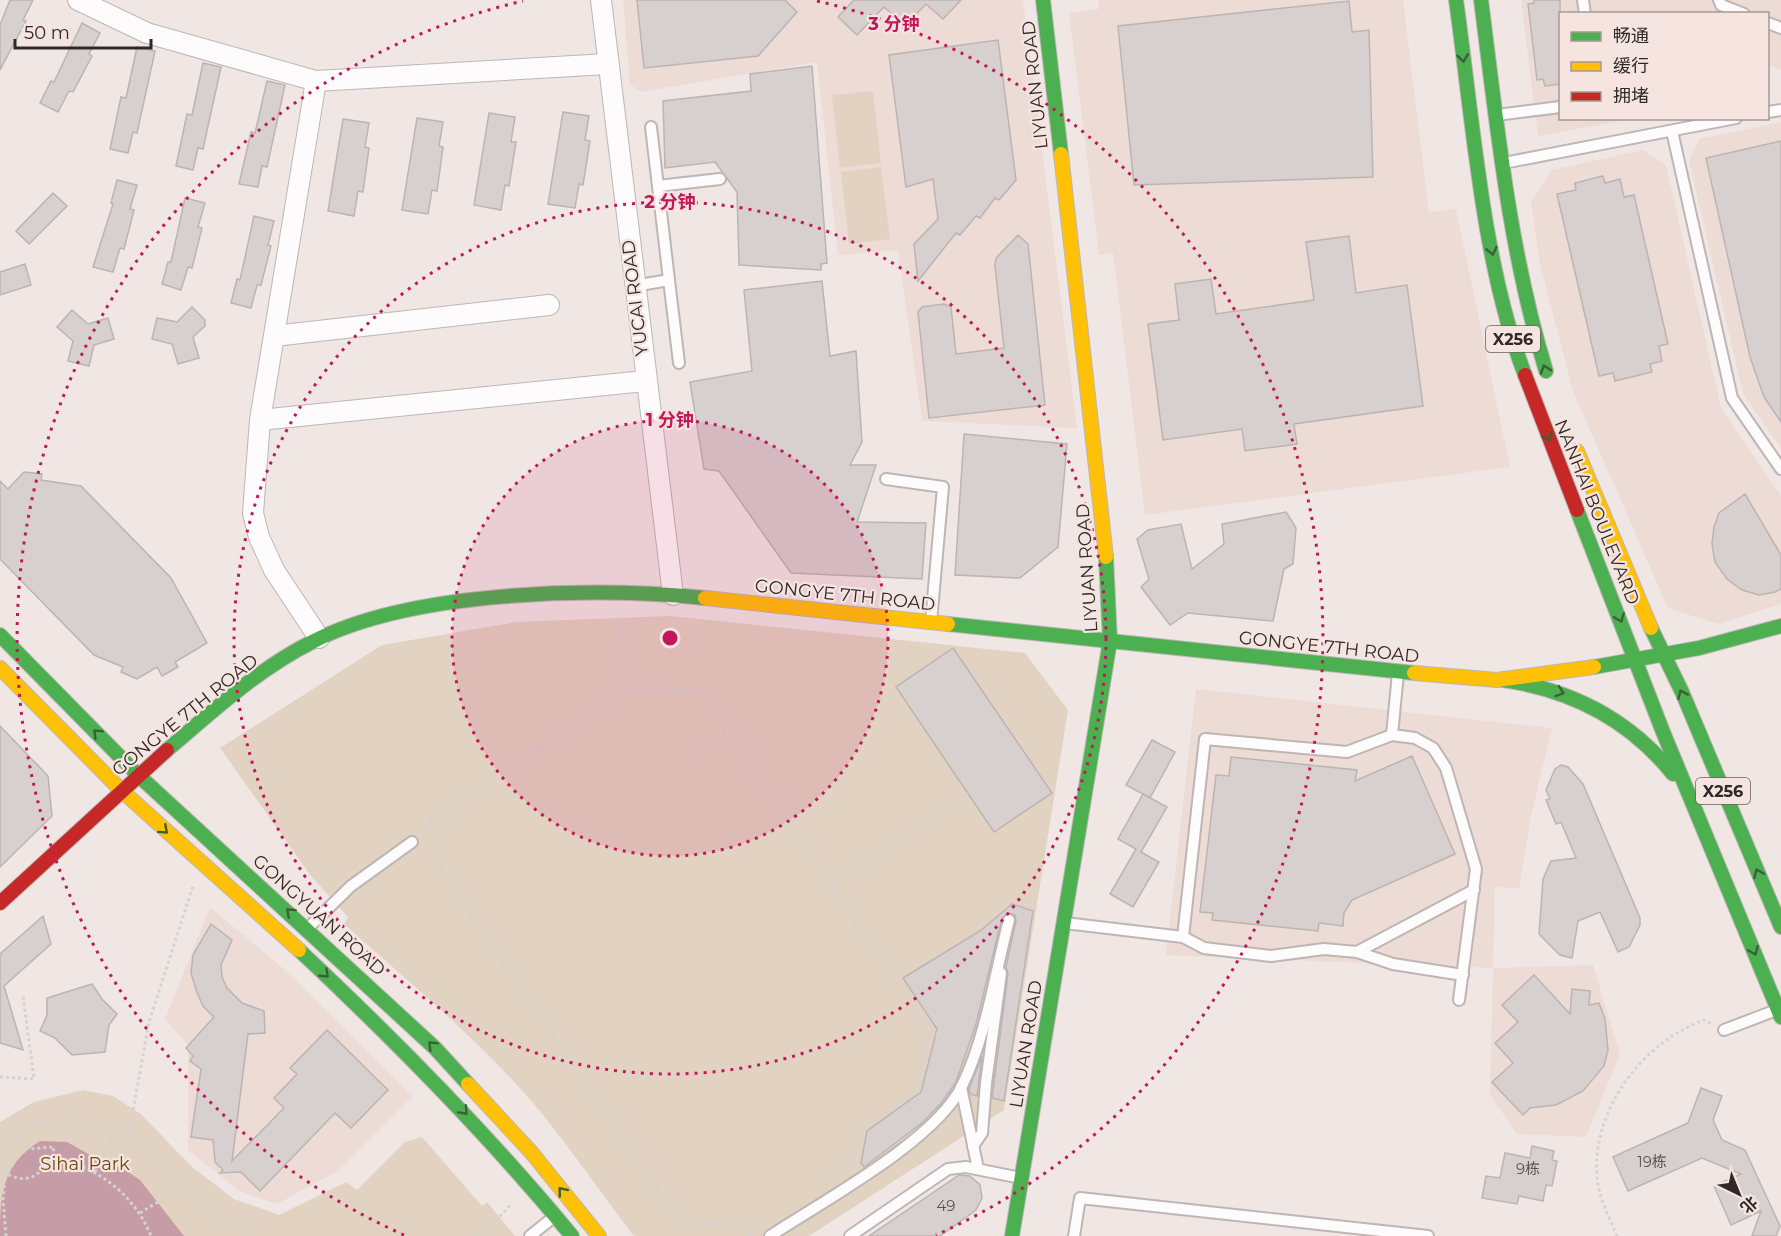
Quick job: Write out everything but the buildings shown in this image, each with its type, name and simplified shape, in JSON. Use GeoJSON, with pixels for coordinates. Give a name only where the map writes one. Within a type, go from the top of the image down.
{"type":"FeatureCollection","features":[{"type":"Feature","properties":{"kind":"street"},"geometry":{"type":"LineString","coordinates":[[78,0],[147,33],[316,81],[607,64]]}},
{"type":"Feature","properties":{"kind":"street","name":"YUCAI ROAD"},"geometry":{"type":"LineString","coordinates":[[601,0],[645,381],[673,595]]}},
{"type":"Feature","properties":{"kind":"street","name":"LIYUAN ROAD"},"geometry":{"type":"LineString","coordinates":[[1012,1236],[1110,640],[1109,579],[1043,0]]}},
{"type":"Feature","properties":{"kind":"street","name":"NANHAI BOULEVARD"},"geometry":{"type":"LineString","coordinates":[[1456,0],[1486,222],[1504,307],[1534,402],[1691,800],[1779,1013]]}},
{"type":"Feature","properties":{"kind":"street","name":"X256"},"geometry":{"type":"LineString","coordinates":[[1481,0],[1524,294],[1551,386]]}},
{"type":"Feature","properties":{"kind":"street"},"geometry":{"type":"LineString","coordinates":[[316,81],[260,420],[253,513],[259,537],[274,570],[319,638]]}},
{"type":"Feature","properties":{"kind":"street"},"geometry":{"type":"LineString","coordinates":[[274,336],[549,305]]}},
{"type":"Feature","properties":{"kind":"street"},"geometry":{"type":"LineString","coordinates":[[260,420],[645,381]]}},
{"type":"Feature","properties":{"kind":"street","name":"NANHAI BOULEVARD"},"geometry":{"type":"LineString","coordinates":[[1572,440],[1635,594],[1664,655],[1781,927]]}},
{"type":"Feature","properties":{"kind":"street","name":"GONGYE 7TH ROAD"},"geometry":{"type":"LineString","coordinates":[[0,903],[121,790],[237,692],[319,638],[370,619],[410,609],[468,600],[538,595],[673,595],[1398,672],[1503,680],[1722,644],[1781,626]]}},
{"type":"Feature","properties":{"kind":"street","name":"GONGYUAN ROAD"},"geometry":{"type":"LineString","coordinates":[[0,635],[138,775],[308,928],[435,1048],[477,1092],[599,1236]]}},
{"type":"Feature","properties":{"kind":"street"},"geometry":{"type":"LineString","coordinates":[[0,668],[121,790],[300,951],[417,1063],[516,1168],[572,1236]]}},
{"type":"Feature","properties":{"kind":"street"},"geometry":{"type":"LineString","coordinates":[[1503,680],[1541,686],[1572,696],[1602,711],[1632,732],[1665,763],[1691,800]]}},
{"type":"Feature","properties":{"kind":"lane"},"geometry":{"type":"LineString","coordinates":[[1719,0],[1721,4],[1739,12]]}},
{"type":"Feature","properties":{"kind":"lane"},"geometry":{"type":"LineString","coordinates":[[1497,115],[1559,107]]}},
{"type":"Feature","properties":{"kind":"lane"},"geometry":{"type":"LineString","coordinates":[[1504,163],[1726,120]]}},
{"type":"Feature","properties":{"kind":"lane"},"geometry":{"type":"LineString","coordinates":[[651,127],[679,363]]}},
{"type":"Feature","properties":{"kind":"lane"},"geometry":{"type":"LineString","coordinates":[[1672,131],[1732,398],[1781,469]]}},
{"type":"Feature","properties":{"kind":"lane"},"geometry":{"type":"LineString","coordinates":[[658,186],[720,179]]}},
{"type":"Feature","properties":{"kind":"lane"},"geometry":{"type":"LineString","coordinates":[[634,286],[669,280]]}},
{"type":"Feature","properties":{"kind":"lane"},"geometry":{"type":"LineString","coordinates":[[886,479],[943,487],[931,622]]}},
{"type":"Feature","properties":{"kind":"lane"},"geometry":{"type":"LineString","coordinates":[[1392,735],[1398,672]]}},
{"type":"Feature","properties":{"kind":"lane"},"geometry":{"type":"LineString","coordinates":[[1183,937],[1205,739],[1347,752],[1392,735],[1425,742],[1439,756],[1446,768],[1476,869],[1459,1000]]}},
{"type":"Feature","properties":{"kind":"lane"},"geometry":{"type":"LineString","coordinates":[[308,928],[351,886],[412,842]]}},
{"type":"Feature","properties":{"kind":"lane"},"geometry":{"type":"LineString","coordinates":[[1357,952],[1474,890]]}},
{"type":"Feature","properties":{"kind":"lane"},"geometry":{"type":"LineString","coordinates":[[770,1236],[910,1144],[936,1120],[961,1087],[976,1046],[1009,920]]}},
{"type":"Feature","properties":{"kind":"lane"},"geometry":{"type":"LineString","coordinates":[[1064,922],[1183,937],[1204,948],[1271,956],[1324,949],[1357,952],[1393,964],[1463,975]]}},
{"type":"Feature","properties":{"kind":"lane"},"geometry":{"type":"LineString","coordinates":[[973,1146],[982,1133],[986,1083],[1005,951]]}},
{"type":"Feature","properties":{"kind":"lane"},"geometry":{"type":"LineString","coordinates":[[1724,1030],[1779,1013]]}},
{"type":"Feature","properties":{"kind":"lane"},"geometry":{"type":"LineString","coordinates":[[961,1087],[978,1169]]}},
{"type":"Feature","properties":{"kind":"lane"},"geometry":{"type":"LineString","coordinates":[[850,1236],[948,1169],[958,1167],[978,1169],[1022,1178]]}},
{"type":"Feature","properties":{"kind":"lane"},"geometry":{"type":"LineString","coordinates":[[1074,1236],[1080,1198],[1428,1236]]}},
{"type":"Feature","properties":{"kind":"lane"},"geometry":{"type":"LineString","coordinates":[[530,1236],[555,1216]]}},
{"type":"Feature","properties":{"kind":"path"},"geometry":{"type":"LineString","coordinates":[[622,594],[624,688]]}},
{"type":"Feature","properties":{"kind":"path"},"geometry":{"type":"LineString","coordinates":[[426,838],[432,817],[624,688],[698,690],[930,1033],[976,1046]]}},
{"type":"Feature","properties":{"kind":"path"},"geometry":{"type":"LineString","coordinates":[[693,755],[727,733]]}},
{"type":"Feature","properties":{"kind":"path"},"geometry":{"type":"LineString","coordinates":[[538,746],[544,753]]}},
{"type":"Feature","properties":{"kind":"path"},"geometry":{"type":"LineString","coordinates":[[831,885],[967,793]]}},
{"type":"Feature","properties":{"kind":"path"},"geometry":{"type":"LineString","coordinates":[[454,802],[437,853],[441,871],[677,1218],[736,1229],[768,1223],[748,1236]]}},
{"type":"Feature","properties":{"kind":"path"},"geometry":{"type":"LineString","coordinates":[[129,1133],[149,1022],[195,882]]}},
{"type":"Feature","properties":{"kind":"path"},"geometry":{"type":"LineString","coordinates":[[0,1077],[34,1079],[23,996]]}},
{"type":"Feature","properties":{"kind":"path"},"geometry":{"type":"LineString","coordinates":[[1617,1236],[1607,1213],[1597,1177],[1597,1150],[1604,1124],[1619,1092],[1643,1060],[1666,1039],[1688,1026],[1704,1020],[1724,1030]]}},
{"type":"Feature","properties":{"kind":"path"},"geometry":{"type":"LineString","coordinates":[[821,1185],[854,1158],[860,1132],[916,1091],[930,1033]]}},
{"type":"Feature","properties":{"kind":"path"},"geometry":{"type":"LineString","coordinates":[[0,1156],[18,1131],[36,1123],[63,1119],[102,1122],[129,1133],[146,1146],[182,1187],[218,1218],[250,1236]]}},
{"type":"Feature","properties":{"kind":"path"},"geometry":{"type":"LineString","coordinates":[[95,1172],[117,1128]]}},
{"type":"Feature","properties":{"kind":"path"},"geometry":{"type":"LineString","coordinates":[[3,1172],[17,1180],[32,1177],[44,1169],[52,1158],[54,1147],[28,1149],[18,1131]]}},
{"type":"Feature","properties":{"kind":"path"},"geometry":{"type":"LineString","coordinates":[[6,1236],[3,1172],[8,1142]]}},
{"type":"Feature","properties":{"kind":"path"},"geometry":{"type":"LineString","coordinates":[[52,1158],[95,1172],[120,1191],[140,1213],[151,1236]]}},
{"type":"Feature","properties":{"kind":"path"},"geometry":{"type":"LineString","coordinates":[[140,1213],[155,1206],[182,1187]]}},
{"type":"Feature","properties":{"kind":"path"},"geometry":{"type":"LineString","coordinates":[[477,1236],[512,1203]]}},
{"type":"Feature","properties":{"kind":"shaded area"},"geometry":{"type":"Polygon","coordinates":[[[623,0],[1023,0],[1077,428],[922,421],[898,250],[838,255],[817,62],[641,92],[630,84],[623,0]]]}},
{"type":"Feature","properties":{"kind":"shaded area"},"geometry":{"type":"Polygon","coordinates":[[[1098,0],[1403,0],[1429,212],[1456,209],[1510,467],[1145,515],[1113,253],[1099,255],[1069,13],[1099,9],[1098,0]]]}},
{"type":"Feature","properties":{"kind":"shaded area"},"geometry":{"type":"Polygon","coordinates":[[[1521,0],[1781,0],[1781,70],[1769,64],[1769,12],[1559,12],[1559,120],[1626,120],[1538,136],[1521,0]]]}},
{"type":"Feature","properties":{"kind":"shaded area"},"geometry":{"type":"Polygon","coordinates":[[[1781,122],[1781,448],[1743,394],[1689,161],[1699,139],[1781,122]]]}},
{"type":"Feature","properties":{"kind":"shaded area"},"geometry":{"type":"Polygon","coordinates":[[[1643,150],[1666,165],[1721,408],[1781,496],[1781,604],[1718,624],[1668,608],[1573,391],[1540,264],[1531,202],[1552,170],[1643,150]]]}},
{"type":"Feature","properties":{"kind":"shaded area"},"geometry":{"type":"Polygon","coordinates":[[[1196,689],[1552,728],[1531,816],[1519,889],[1495,886],[1493,968],[1166,955],[1196,689]]]}},
{"type":"Feature","properties":{"kind":"shaded area"},"geometry":{"type":"Polygon","coordinates":[[[210,907],[283,968],[413,1096],[338,1171],[277,1204],[239,1191],[188,1150],[188,1045],[165,1019],[210,907]]]}},
{"type":"Feature","properties":{"kind":"shaded area"},"geometry":{"type":"Polygon","coordinates":[[[1593,965],[1620,1054],[1586,1137],[1517,1134],[1490,1095],[1493,968],[1593,965]]]}},
{"type":"Feature","properties":{"kind":"shaded area"},"geometry":{"type":"Polygon","coordinates":[[[40,1141],[67,1142],[106,1164],[122,1168],[140,1180],[184,1236],[0,1236],[1,1207],[6,1182],[18,1160],[40,1141]]]}},
{"type":"Feature","properties":{"kind":"green space"},"geometry":{"type":"Polygon","coordinates":[[[873,91],[881,163],[840,168],[832,95],[873,91]]]}},
{"type":"Feature","properties":{"kind":"green space"},"geometry":{"type":"Polygon","coordinates":[[[881,167],[890,239],[849,244],[841,172],[881,167]]]}},
{"type":"Feature","properties":{"kind":"green space"},"geometry":{"type":"Polygon","coordinates":[[[670,616],[1025,653],[1068,710],[1004,1110],[809,1236],[634,1236],[560,1136],[512,1080],[442,1011],[344,924],[348,917],[311,876],[220,748],[382,645],[517,622],[670,616]]]}},
{"type":"Feature","properties":{"kind":"green space","name":"Sihai Park"},"geometry":{"type":"Polygon","coordinates":[[[83,1090],[113,1096],[141,1114],[192,1167],[234,1199],[279,1215],[346,1182],[357,1190],[405,1142],[422,1137],[482,1206],[487,1202],[515,1236],[0,1236],[0,1122],[34,1102],[83,1090]]]}},
{"type":"Feature","properties":{"kind":"traffic: fast"},"geometry":{"type":"LineString","coordinates":[[1043,0],[1061,154]]}},
{"type":"Feature","properties":{"kind":"traffic: fast"},"geometry":{"type":"LineString","coordinates":[[1456,0],[1489,239],[1510,332],[1525,375]]}},
{"type":"Feature","properties":{"kind":"traffic: fast"},"geometry":{"type":"LineString","coordinates":[[1481,0],[1513,233],[1522,280],[1546,371]]}},
{"type":"Feature","properties":{"kind":"traffic: fast"},"geometry":{"type":"LineString","coordinates":[[1577,510],[1663,732],[1781,1017]]}},
{"type":"Feature","properties":{"kind":"traffic: fast"},"geometry":{"type":"LineString","coordinates":[[1012,1236],[1110,641],[1106,557]]}},
{"type":"Feature","properties":{"kind":"traffic: fast"},"geometry":{"type":"LineString","coordinates":[[167,750],[273,665],[312,642],[353,625],[400,612],[451,602],[504,596],[611,593],[705,598]]}},
{"type":"Feature","properties":{"kind":"traffic: fast"},"geometry":{"type":"LineString","coordinates":[[948,624],[1414,673]]}},
{"type":"Feature","properties":{"kind":"traffic: fast"},"geometry":{"type":"LineString","coordinates":[[1594,667],[1699,648],[1781,626]]}},
{"type":"Feature","properties":{"kind":"traffic: fast"},"geometry":{"type":"LineString","coordinates":[[1651,628],[1682,692],[1781,927]]}},
{"type":"Feature","properties":{"kind":"traffic: fast"},"geometry":{"type":"LineString","coordinates":[[0,635],[138,775],[435,1048],[468,1084]]}},
{"type":"Feature","properties":{"kind":"traffic: fast"},"geometry":{"type":"LineString","coordinates":[[1503,680],[1552,691],[1597,710],[1638,738],[1673,774]]}},
{"type":"Feature","properties":{"kind":"traffic: fast"},"geometry":{"type":"LineString","coordinates":[[299,950],[440,1088],[572,1236]]}},
{"type":"Feature","properties":{"kind":"traffic: slow"},"geometry":{"type":"LineString","coordinates":[[1061,154],[1106,557]]}},
{"type":"Feature","properties":{"kind":"traffic: slow"},"geometry":{"type":"LineString","coordinates":[[1577,451],[1651,628]]}},
{"type":"Feature","properties":{"kind":"traffic: slow"},"geometry":{"type":"LineString","coordinates":[[705,598],[948,624]]}},
{"type":"Feature","properties":{"kind":"traffic: slow"},"geometry":{"type":"LineString","coordinates":[[1414,673],[1497,680],[1594,667]]}},
{"type":"Feature","properties":{"kind":"traffic: slow"},"geometry":{"type":"LineString","coordinates":[[0,668],[121,790],[299,950]]}},
{"type":"Feature","properties":{"kind":"traffic: slow"},"geometry":{"type":"LineString","coordinates":[[468,1084],[531,1152],[599,1236]]}},
{"type":"Feature","properties":{"kind":"traffic: jam"},"geometry":{"type":"LineString","coordinates":[[1525,375],[1577,510]]}},
{"type":"Feature","properties":{"kind":"traffic: jam"},"geometry":{"type":"LineString","coordinates":[[0,903],[167,750]]}}]}
